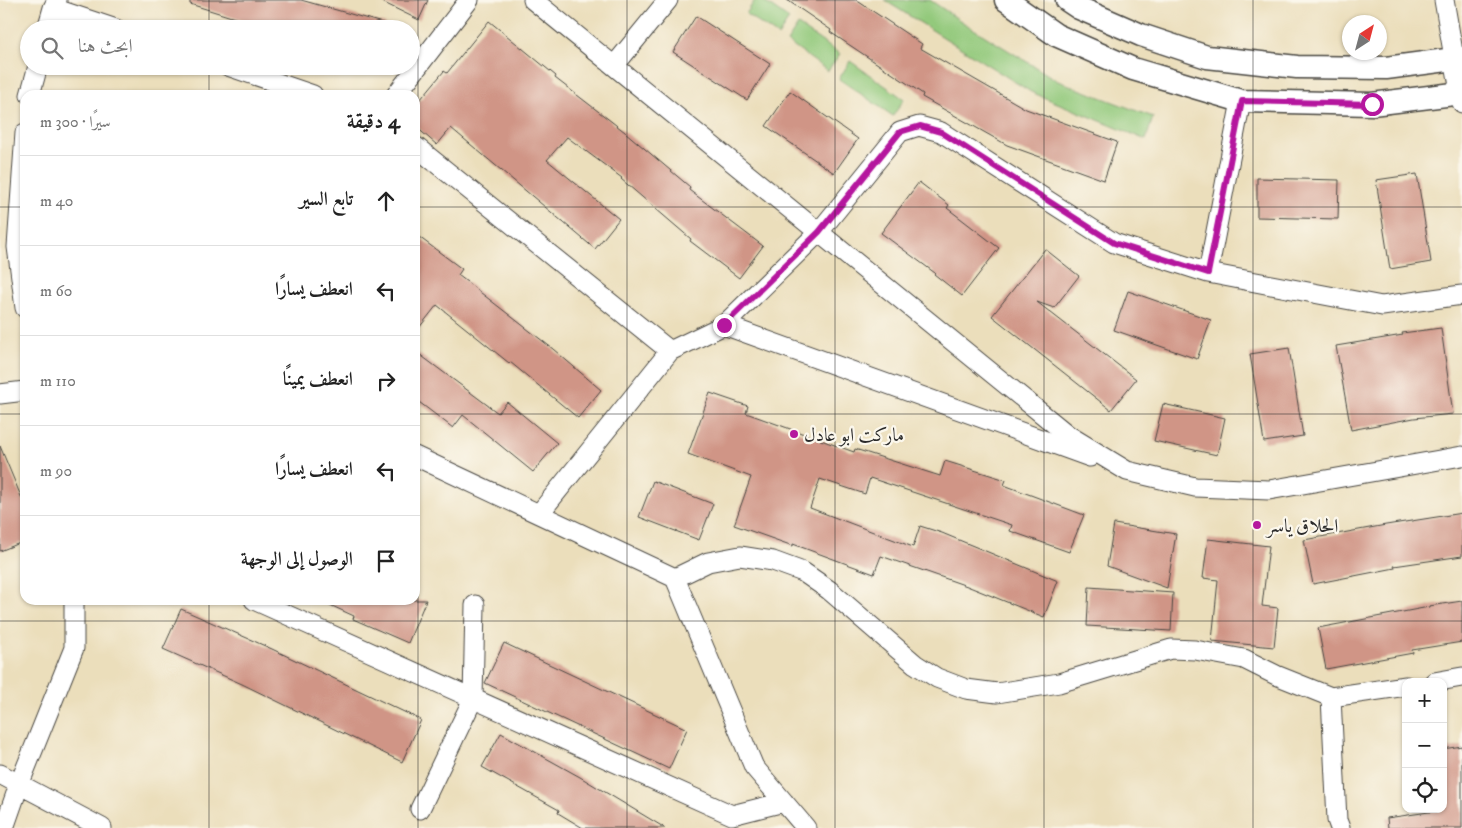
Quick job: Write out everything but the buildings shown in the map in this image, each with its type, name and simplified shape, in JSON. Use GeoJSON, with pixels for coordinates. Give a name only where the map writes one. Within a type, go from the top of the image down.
{"type":"FeatureCollection","features":[{"type":"Feature","properties":{"kind":"street"},"geometry":{"type":"LineString","coordinates":[[420,64],[469,0]]}},
{"type":"Feature","properties":{"kind":"street"},"geometry":{"type":"LineString","coordinates":[[533,0],[1068,434],[1127,471]]}},
{"type":"Feature","properties":{"kind":"street"},"geometry":{"type":"LineString","coordinates":[[614,66],[668,0]]}},
{"type":"Feature","properties":{"kind":"street"},"geometry":{"type":"LineString","coordinates":[[1006,0],[1056,35],[1133,69],[1242,101],[1372,104],[1461,96],[1458,59],[1444,0]]}},
{"type":"Feature","properties":{"kind":"street"},"geometry":{"type":"LineString","coordinates":[[1067,0],[1079,8],[1141,35],[1207,56],[1297,66],[1376,68],[1458,59]]}},
{"type":"Feature","properties":{"kind":"street"},"geometry":{"type":"LineString","coordinates":[[50,20],[55,4],[94,20]]}},
{"type":"Feature","properties":{"kind":"street"},"geometry":{"type":"LineString","coordinates":[[31,90],[36,75]]}},
{"type":"Feature","properties":{"kind":"street"},"geometry":{"type":"LineString","coordinates":[[254,75],[298,90]]}},
{"type":"Feature","properties":{"kind":"street"},"geometry":{"type":"LineString","coordinates":[[400,90],[411,75]]}},
{"type":"Feature","properties":{"kind":"street"},"geometry":{"type":"LineString","coordinates":[[1208,273],[1242,101]]}},
{"type":"Feature","properties":{"kind":"street"},"geometry":{"type":"LineString","coordinates":[[539,514],[670,352],[724,325],[819,232],[900,132],[920,126],[941,132],[1114,243],[1208,273],[1382,306],[1462,295]]}},
{"type":"Feature","properties":{"kind":"street"},"geometry":{"type":"LineString","coordinates":[[420,150],[670,352]]}},
{"type":"Feature","properties":{"kind":"street"},"geometry":{"type":"LineString","coordinates":[[20,204],[17,247],[20,270]]}},
{"type":"Feature","properties":{"kind":"street"},"geometry":{"type":"LineString","coordinates":[[724,325],[1127,471],[1194,488],[1269,490],[1462,456]]}},
{"type":"Feature","properties":{"kind":"street"},"geometry":{"type":"LineString","coordinates":[[0,394],[20,392]]}},
{"type":"Feature","properties":{"kind":"street"},"geometry":{"type":"LineString","coordinates":[[420,458],[675,578],[754,767],[806,828]]}},
{"type":"Feature","properties":{"kind":"street"},"geometry":{"type":"LineString","coordinates":[[675,578],[708,562],[740,556],[773,561],[803,572],[829,590],[915,664],[937,678],[966,689],[997,693],[1058,684],[1171,649],[1196,650],[1244,659],[1276,675],[1331,697],[1402,687]]}},
{"type":"Feature","properties":{"kind":"street"},"geometry":{"type":"LineString","coordinates":[[4,828],[19,785],[74,648],[74,605]]}},
{"type":"Feature","properties":{"kind":"street"},"geometry":{"type":"LineString","coordinates":[[265,605],[732,815],[784,802]]}},
{"type":"Feature","properties":{"kind":"street"},"geometry":{"type":"LineString","coordinates":[[420,809],[473,699],[475,606]]}},
{"type":"Feature","properties":{"kind":"street"},"geometry":{"type":"LineString","coordinates":[[1447,680],[1462,677]]}},
{"type":"Feature","properties":{"kind":"street"},"geometry":{"type":"LineString","coordinates":[[1331,697],[1337,820],[1340,828]]}},
{"type":"Feature","properties":{"kind":"street"},"geometry":{"type":"LineString","coordinates":[[0,774],[102,828]]}},
{"type":"Feature","properties":{"kind":"green space"},"geometry":{"type":"Polygon","coordinates":[[[755,0],[762,0],[789,19],[778,36],[746,14],[755,0]]]}},
{"type":"Feature","properties":{"kind":"green space"},"geometry":{"type":"Polygon","coordinates":[[[884,0],[930,0],[1058,81],[1153,117],[1146,140],[1031,92],[884,0]]]}},
{"type":"Feature","properties":{"kind":"green space"},"geometry":{"type":"Polygon","coordinates":[[[798,25],[840,54],[828,71],[787,42],[798,25]]]}},
{"type":"Feature","properties":{"kind":"green space"},"geometry":{"type":"Polygon","coordinates":[[[850,61],[904,99],[893,116],[839,79],[850,61]]]}},
{"type":"Feature","properties":{"kind":"place","name":"ماركت ابو عادل"},"geometry":{"type":"Point","coordinates":[794,434]}},
{"type":"Feature","properties":{"kind":"place","name":"الحلاق ياسر"},"geometry":{"type":"Point","coordinates":[1257,525]}},
{"type":"Feature","properties":{"kind":"route"},"geometry":{"type":"LineString","coordinates":[[724,325],[819,232],[900,132],[920,126],[941,132],[1114,243],[1208,273],[1242,101],[1372,104]]}}]}
